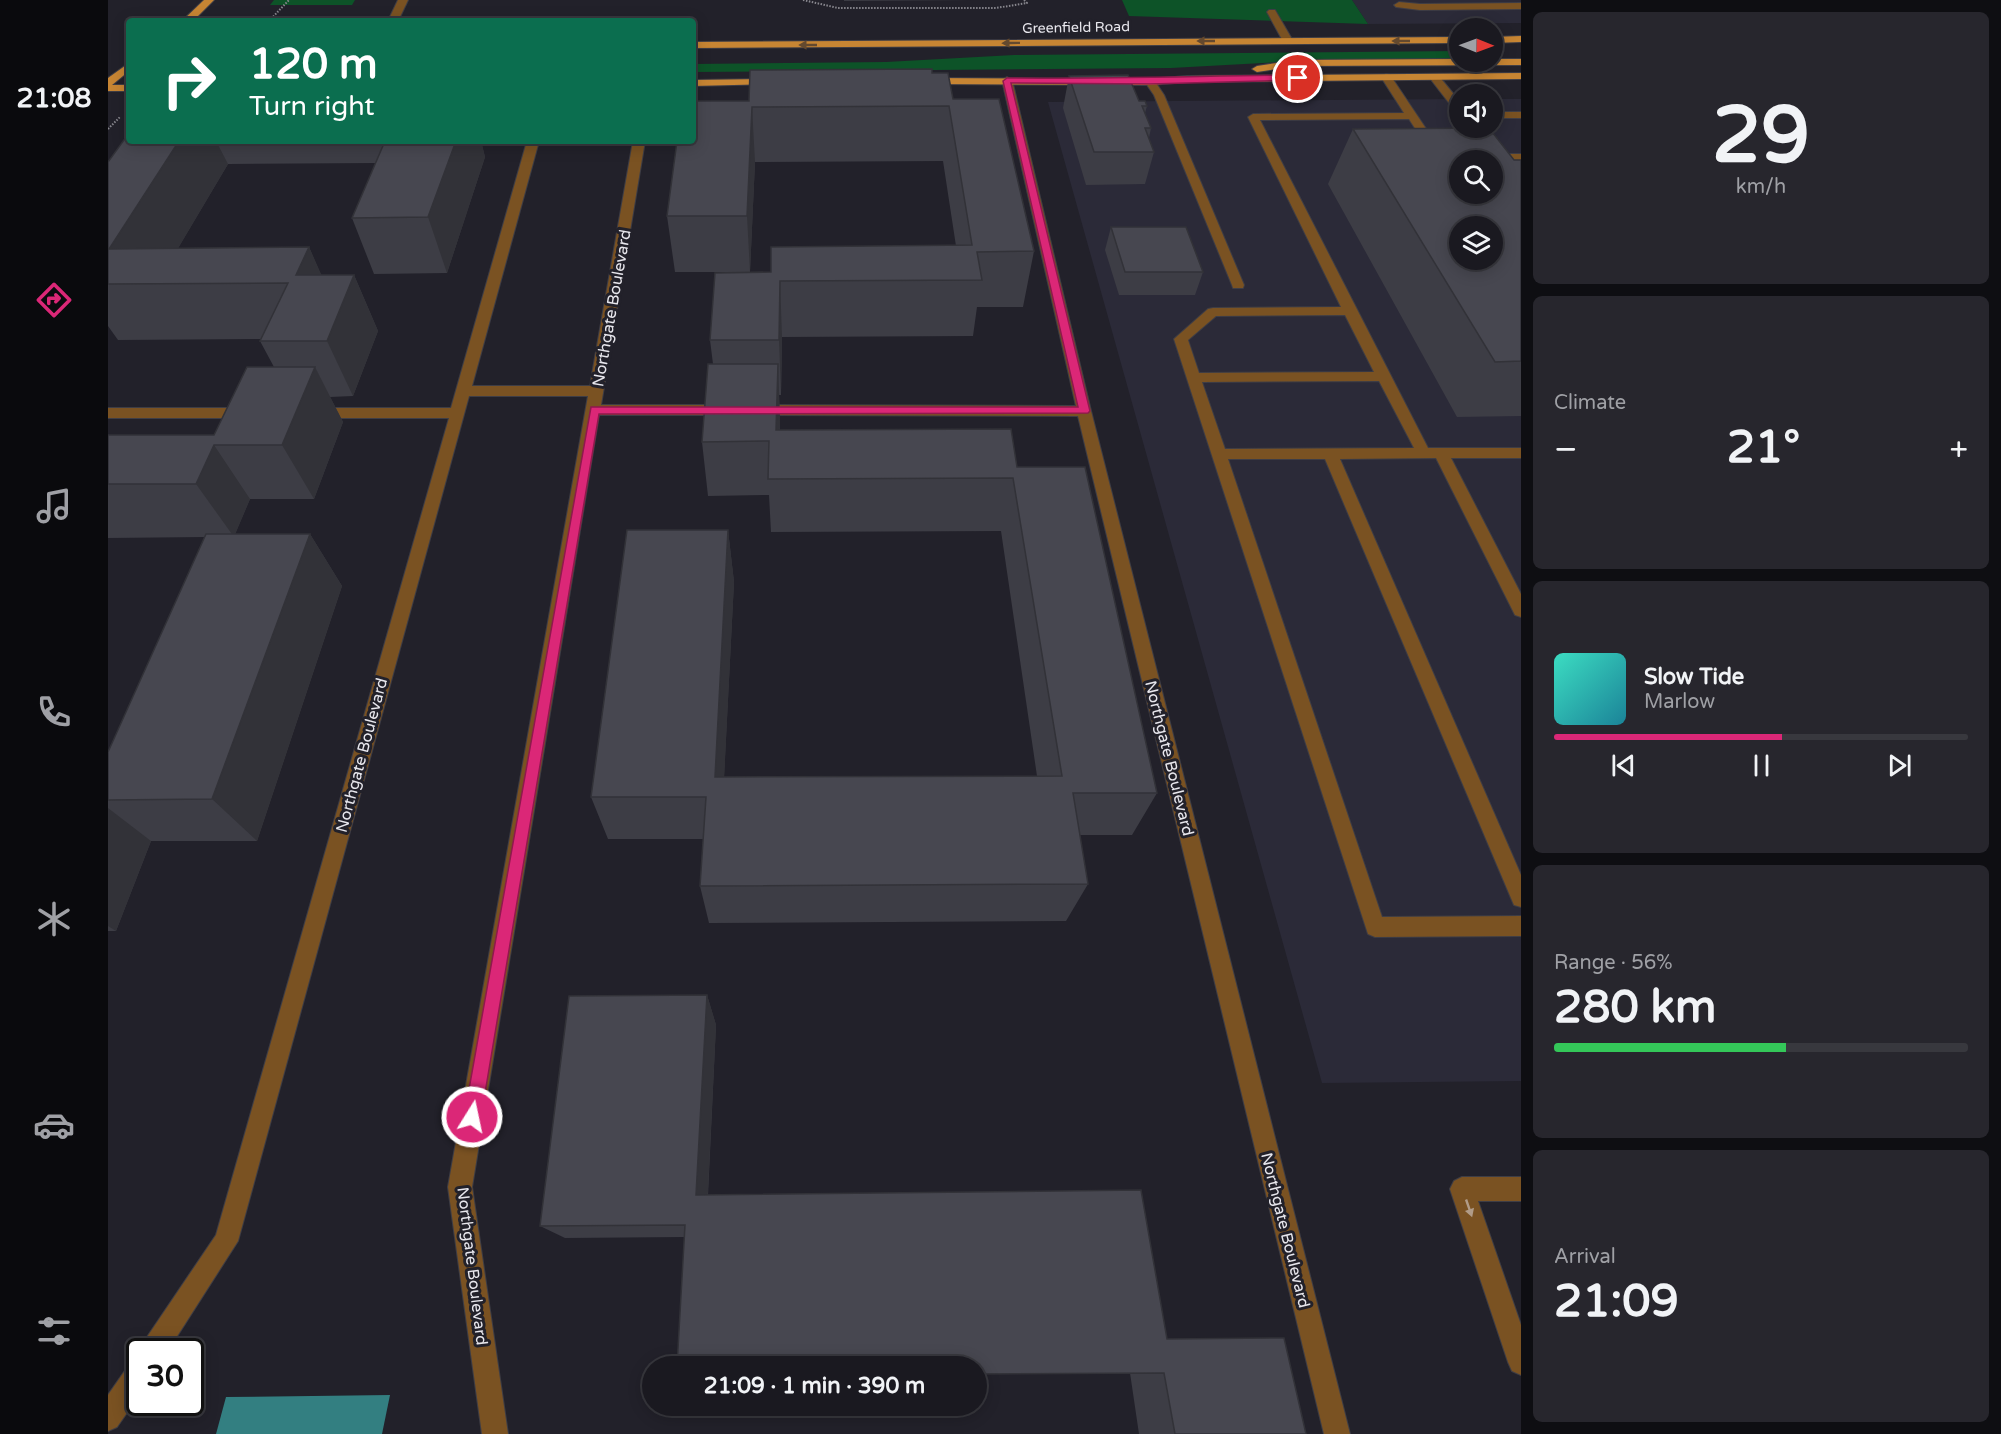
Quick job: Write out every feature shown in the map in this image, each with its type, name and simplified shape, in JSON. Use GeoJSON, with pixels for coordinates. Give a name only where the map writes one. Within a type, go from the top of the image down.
{"type":"FeatureCollection","features":[{"type":"Feature","properties":{"kind":"main road"},"geometry":{"type":"LineString","coordinates":[[190,18],[209,0]]}},
{"type":"Feature","properties":{"kind":"main road"},"geometry":{"type":"LineString","coordinates":[[1503,40],[1521,39]]}},
{"type":"Feature","properties":{"kind":"main road","name":"Greenfield Road"},"geometry":{"type":"LineString","coordinates":[[696,45],[1449,40]]}},
{"type":"Feature","properties":{"kind":"main road"},"geometry":{"type":"LineString","coordinates":[[914,81],[1150,82],[1295,63],[1521,62]]}},
{"type":"Feature","properties":{"kind":"main road"},"geometry":{"type":"LineString","coordinates":[[108,86],[126,69]]}},
{"type":"Feature","properties":{"kind":"main road"},"geometry":{"type":"LineString","coordinates":[[1186,79],[1521,76]]}},
{"type":"Feature","properties":{"kind":"main road"},"geometry":{"type":"LineString","coordinates":[[696,83],[786,82]]}},
{"type":"Feature","properties":{"kind":"main road"},"geometry":{"type":"LineString","coordinates":[[108,86],[126,88]]}},
{"type":"Feature","properties":{"kind":"street"},"geometry":{"type":"LineString","coordinates":[[394,18],[403,0]]}},
{"type":"Feature","properties":{"kind":"street"},"geometry":{"type":"LineString","coordinates":[[1399,5],[1420,7],[1521,6]]}},
{"type":"Feature","properties":{"kind":"street"},"geometry":{"type":"LineString","coordinates":[[1272,12],[1288,41]]}},
{"type":"Feature","properties":{"kind":"street"},"geometry":{"type":"LineString","coordinates":[[1386,77],[1440,158]]}},
{"type":"Feature","properties":{"kind":"street"},"geometry":{"type":"LineString","coordinates":[[1434,77],[1449,96]]}},
{"type":"Feature","properties":{"kind":"street","name":"Northgate Boulevard"},"geometry":{"type":"LineString","coordinates":[[1007,81],[1084,411],[1337,1434]]}},
{"type":"Feature","properties":{"kind":"street"},"geometry":{"type":"LineString","coordinates":[[1150,82],[1159,95],[1238,285]]}},
{"type":"Feature","properties":{"kind":"street"},"geometry":{"type":"LineString","coordinates":[[1503,115],[1521,115]]}},
{"type":"Feature","properties":{"kind":"street"},"geometry":{"type":"LineString","coordinates":[[1412,116],[1253,117],[1424,454]]}},
{"type":"Feature","properties":{"kind":"street","name":"Northgate Boulevard"},"geometry":{"type":"LineString","coordinates":[[161,1338],[226,1240],[455,413],[532,144]]}},
{"type":"Feature","properties":{"kind":"street","name":"Northgate Boulevard"},"geometry":{"type":"LineString","coordinates":[[495,1434],[460,1187],[639,144]]}},
{"type":"Feature","properties":{"kind":"street"},"geometry":{"type":"LineString","coordinates":[[1503,156],[1521,158]]}},
{"type":"Feature","properties":{"kind":"street"},"geometry":{"type":"LineString","coordinates":[[1350,311],[1213,312],[1181,339],[1376,927],[1521,926]]}},
{"type":"Feature","properties":{"kind":"street"},"geometry":{"type":"LineString","coordinates":[[1194,378],[1384,376]]}},
{"type":"Feature","properties":{"kind":"street"},"geometry":{"type":"LineString","coordinates":[[462,391],[596,401],[1084,411]]}},
{"type":"Feature","properties":{"kind":"street"},"geometry":{"type":"LineString","coordinates":[[108,413],[264,413]]}},
{"type":"Feature","properties":{"kind":"street"},"geometry":{"type":"LineString","coordinates":[[300,413],[455,413]]}},
{"type":"Feature","properties":{"kind":"street"},"geometry":{"type":"LineString","coordinates":[[1219,454],[1521,453]]}},
{"type":"Feature","properties":{"kind":"street"},"geometry":{"type":"LineString","coordinates":[[1330,454],[1521,898]]}},
{"type":"Feature","properties":{"kind":"street"},"geometry":{"type":"LineString","coordinates":[[1442,454],[1521,610]]}},
{"type":"Feature","properties":{"kind":"street"},"geometry":{"type":"LineString","coordinates":[[1521,1189],[1462,1189],[1521,1362]]}},
{"type":"Feature","properties":{"kind":"street"},"geometry":{"type":"LineString","coordinates":[[108,1418],[126,1392]]}},
{"type":"Feature","properties":{"kind":"path"},"geometry":{"type":"LineString","coordinates":[[272,18],[289,0]]}},
{"type":"Feature","properties":{"kind":"path"},"geometry":{"type":"LineString","coordinates":[[803,0],[838,8],[872,9],[996,8],[1027,3],[1024,0]]}},
{"type":"Feature","properties":{"kind":"shaded area"},"geometry":{"type":"Polygon","coordinates":[[[1352,0],[1521,0],[1521,23],[1503,23],[1503,18],[1449,18],[1449,23],[1368,24],[1352,0]]]}},
{"type":"Feature","properties":{"kind":"shaded area"},"geometry":{"type":"Polygon","coordinates":[[[1449,99],[1449,138],[1503,138],[1503,99],[1521,99],[1521,1081],[1322,1083],[1048,102],[1449,99]]]}},
{"type":"Feature","properties":{"kind":"green space"},"geometry":{"type":"Polygon","coordinates":[[[274,0],[355,0],[352,5],[270,5],[274,0]]]}},
{"type":"Feature","properties":{"kind":"green space"},"geometry":{"type":"Polygon","coordinates":[[[1122,0],[1352,0],[1368,24],[1129,16],[1122,0]]]}},
{"type":"Feature","properties":{"kind":"green space"},"geometry":{"type":"Polygon","coordinates":[[[1449,51],[1449,59],[1297,61],[1171,68],[696,72],[696,64],[886,62],[1014,55],[1449,51]]]}},
{"type":"Feature","properties":{"kind":"water"},"geometry":{"type":"Polygon","coordinates":[[[390,1395],[382,1434],[216,1434],[226,1397],[390,1395]]]}},
{"type":"Feature","properties":{"kind":"building"},"geometry":{"type":"Polygon","coordinates":[[[932,69],[932,73],[948,73],[953,99],[999,99],[1034,251],[977,252],[982,280],[780,281],[779,340],[710,340],[715,273],[771,272],[771,247],[972,245],[949,106],[752,107],[747,216],[667,216],[677,144],[696,144],[696,101],[749,101],[750,70],[932,69]]]}},
{"type":"Feature","properties":{"kind":"building"},"geometry":{"type":"Polygon","coordinates":[[[1128,75],[1139,101],[1145,101],[1147,106],[1142,106],[1151,128],[1145,128],[1154,152],[1094,152],[1069,76],[1128,75]]]}},
{"type":"Feature","properties":{"kind":"building"},"geometry":{"type":"Polygon","coordinates":[[[1449,128],[1449,138],[1497,138],[1514,160],[1521,160],[1521,361],[1495,362],[1353,129],[1449,128]]]}},
{"type":"Feature","properties":{"kind":"building"},"geometry":{"type":"Polygon","coordinates":[[[126,137],[126,144],[177,144],[109,249],[309,247],[296,275],[354,275],[327,341],[260,341],[288,283],[108,284],[108,162],[126,137]]]}},
{"type":"Feature","properties":{"kind":"building"},"geometry":{"type":"Polygon","coordinates":[[[384,144],[455,144],[428,217],[352,218],[384,144]]]}},
{"type":"Feature","properties":{"kind":"building"},"geometry":{"type":"Polygon","coordinates":[[[1111,227],[1186,227],[1203,272],[1125,272],[1111,227]]]}},
{"type":"Feature","properties":{"kind":"building"},"geometry":{"type":"Polygon","coordinates":[[[708,364],[778,364],[776,430],[1011,429],[1017,467],[1085,467],[1157,793],[1073,793],[1088,884],[700,886],[706,797],[591,797],[627,530],[728,530],[715,777],[1062,776],[1013,478],[768,479],[769,441],[702,442],[708,364]]]}},
{"type":"Feature","properties":{"kind":"building"},"geometry":{"type":"Polygon","coordinates":[[[247,367],[315,367],[282,445],[214,445],[196,484],[108,484],[108,435],[214,435],[247,367]]]}},
{"type":"Feature","properties":{"kind":"building"},"geometry":{"type":"Polygon","coordinates":[[[206,534],[310,534],[212,799],[108,800],[108,752],[206,534]]]}},
{"type":"Feature","properties":{"kind":"building"},"geometry":{"type":"Polygon","coordinates":[[[707,995],[696,1195],[1141,1190],[1167,1339],[1284,1338],[1306,1434],[1175,1434],[1164,1373],[987,1374],[987,1356],[678,1356],[685,1225],[540,1226],[569,996],[707,995]]]}},
{"type":"Feature","properties":{"kind":"route"},"geometry":{"type":"LineString","coordinates":[[472,1117],[595,410],[1084,411],[1007,81],[1150,82],[1186,79],[1298,78]]}}]}
